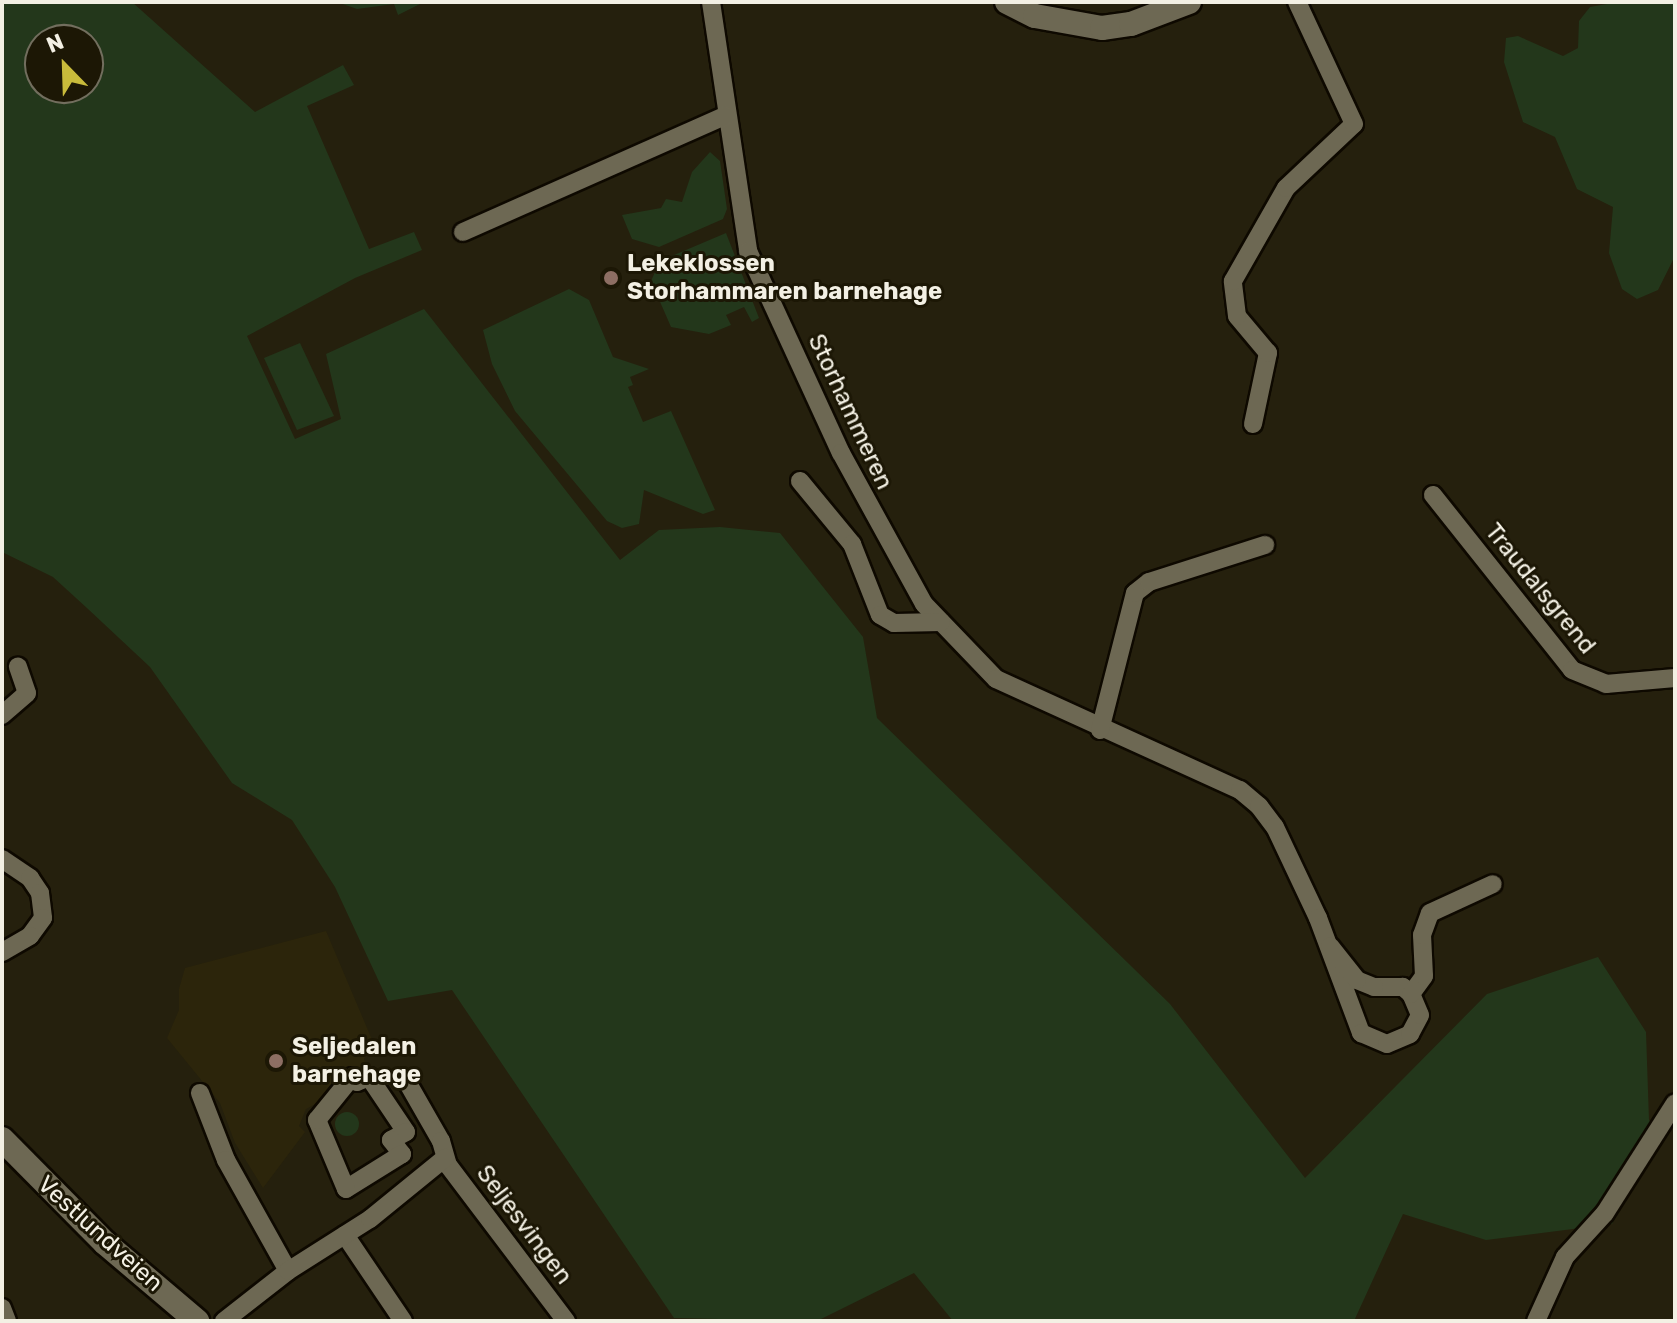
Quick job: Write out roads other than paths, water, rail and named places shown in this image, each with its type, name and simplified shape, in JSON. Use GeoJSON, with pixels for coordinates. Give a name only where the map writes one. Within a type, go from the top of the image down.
{"type":"FeatureCollection","features":[{"type":"Feature","properties":{"kind":"main road"},"geometry":{"type":"LineString","coordinates":[[1007,2],[1035,16],[1102,28],[1131,24],[1189,2]]}},
{"type":"Feature","properties":{"kind":"main road","name":"Vestlundveien"},"geometry":{"type":"LineString","coordinates":[[3,1143],[105,1243],[197,1321]]}},
{"type":"Feature","properties":{"kind":"street","name":"Storhammeren"},"geometry":{"type":"LineString","coordinates":[[711,2],[725,116],[748,251],[880,530],[924,604],[996,679],[1100,730],[1240,790],[1259,806],[1275,827],[1330,946],[1343,996],[1370,1040],[1387,1044],[1410,1034],[1420,1015],[1411,994],[1403,987],[1374,987],[1357,980],[1330,946]]}},
{"type":"Feature","properties":{"kind":"street"},"geometry":{"type":"LineString","coordinates":[[1253,424],[1268,353],[1237,316],[1233,281],[1286,188],[1354,124],[1297,2]]}},
{"type":"Feature","properties":{"kind":"street"},"geometry":{"type":"LineString","coordinates":[[463,232],[725,116]]}},
{"type":"Feature","properties":{"kind":"street"},"geometry":{"type":"LineString","coordinates":[[800,481],[852,544],[880,615],[894,623],[941,622]]}},
{"type":"Feature","properties":{"kind":"street","name":"Traudalsgrend"},"geometry":{"type":"LineString","coordinates":[[1433,495],[1572,670],[1606,684],[1675,678]]}},
{"type":"Feature","properties":{"kind":"street"},"geometry":{"type":"LineString","coordinates":[[1100,730],[1135,593],[1149,582],[1265,545]]}},
{"type":"Feature","properties":{"kind":"street"},"geometry":{"type":"LineString","coordinates":[[2,715],[27,693],[18,667]]}},
{"type":"Feature","properties":{"kind":"street"},"geometry":{"type":"LineString","coordinates":[[2,859],[30,878],[43,905],[39,927],[2,952]]}},
{"type":"Feature","properties":{"kind":"street","name":"Storhammeren"},"geometry":{"type":"LineString","coordinates":[[1411,994],[1424,976],[1422,935],[1430,913],[1493,884]]}},
{"type":"Feature","properties":{"kind":"street"},"geometry":{"type":"LineString","coordinates":[[352,1077],[357,1082],[369,1077],[406,1132],[391,1140],[402,1154],[346,1189],[317,1120],[352,1077]]}},
{"type":"Feature","properties":{"kind":"street","name":"Seljesvingen"},"geometry":{"type":"LineString","coordinates":[[406,1080],[441,1141],[445,1158],[566,1321]]}},
{"type":"Feature","properties":{"kind":"street"},"geometry":{"type":"LineString","coordinates":[[200,1093],[226,1160],[288,1271]]}},
{"type":"Feature","properties":{"kind":"street"},"geometry":{"type":"LineString","coordinates":[[1536,1321],[1565,1257],[1605,1213],[1675,1103]]}},
{"type":"Feature","properties":{"kind":"street","name":"Seljesvingen"},"geometry":{"type":"LineString","coordinates":[[224,1321],[288,1271],[345,1235],[445,1158]]}},
{"type":"Feature","properties":{"kind":"street"},"geometry":{"type":"LineString","coordinates":[[345,1235],[403,1321]]}},
{"type":"Feature","properties":{"kind":"street"},"geometry":{"type":"LineString","coordinates":[[2,1308],[7,1321]]}},
{"type":"Feature","properties":{"kind":"place","name":"Lekeklossen Storhammaren barnehage"},"geometry":{"type":"Point","coordinates":[611,278]}},
{"type":"Feature","properties":{"kind":"place","name":"Seljedalen barnehage"},"geometry":{"type":"Point","coordinates":[276,1061]}}]}
